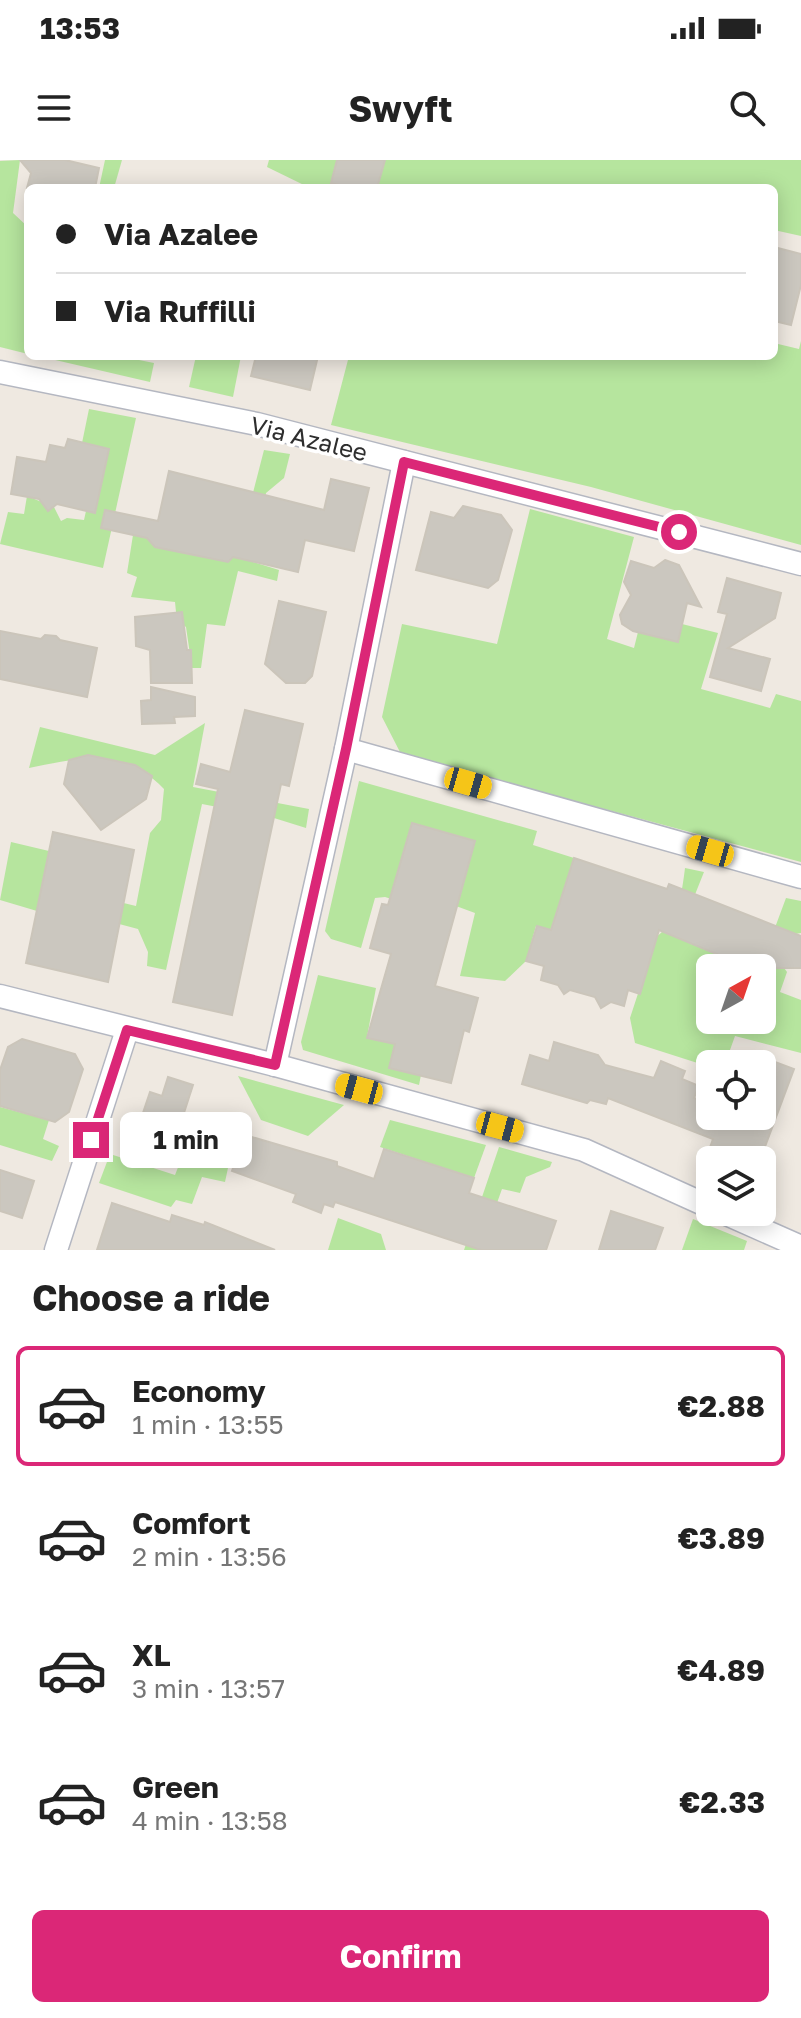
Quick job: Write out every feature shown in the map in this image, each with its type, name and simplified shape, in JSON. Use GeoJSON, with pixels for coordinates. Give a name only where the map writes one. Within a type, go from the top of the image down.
{"type":"FeatureCollection","features":[{"type":"Feature","properties":{"kind":"street","name":"Via Azalee"},"geometry":{"type":"LineString","coordinates":[[0,372],[257,424],[801,564]]}},
{"type":"Feature","properties":{"kind":"street"},"geometry":{"type":"LineString","coordinates":[[275,1065],[346,749],[404,462]]}},
{"type":"Feature","properties":{"kind":"street"},"geometry":{"type":"LineString","coordinates":[[346,749],[801,877]]}},
{"type":"Feature","properties":{"kind":"street"},"geometry":{"type":"LineString","coordinates":[[0,996],[275,1065],[584,1150],[696,1201]]}},
{"type":"Feature","properties":{"kind":"street"},"geometry":{"type":"LineString","coordinates":[[56,1250],[127,1030]]}},
{"type":"Feature","properties":{"kind":"street"},"geometry":{"type":"LineString","coordinates":[[752,1226],[799,1248]]}},
{"type":"Feature","properties":{"kind":"green space"},"geometry":{"type":"Polygon","coordinates":[[[20,160],[13,213],[24,223],[24,353],[0,347],[0,161],[20,160]]]}},
{"type":"Feature","properties":{"kind":"green space"},"geometry":{"type":"Polygon","coordinates":[[[105,160],[122,160],[115,184],[100,184],[105,160]]]}},
{"type":"Feature","properties":{"kind":"green space"},"geometry":{"type":"Polygon","coordinates":[[[269,160],[337,160],[331,184],[302,184],[267,167],[269,160]]]}},
{"type":"Feature","properties":{"kind":"green space"},"geometry":{"type":"Polygon","coordinates":[[[380,160],[801,160],[801,236],[778,231],[778,184],[377,184],[380,160]]]}},
{"type":"Feature","properties":{"kind":"green space"},"geometry":{"type":"Polygon","coordinates":[[[801,341],[801,545],[591,487],[331,425],[348,360],[778,360],[778,344],[799,349],[801,341]]]}},
{"type":"Feature","properties":{"kind":"green space"},"geometry":{"type":"Polygon","coordinates":[[[55,360],[139,360],[154,363],[150,382],[55,360]]]}},
{"type":"Feature","properties":{"kind":"green space"},"geometry":{"type":"Polygon","coordinates":[[[195,360],[240,360],[233,397],[189,387],[195,360]]]}},
{"type":"Feature","properties":{"kind":"green space"},"geometry":{"type":"Polygon","coordinates":[[[89,409],[136,418],[103,568],[0,544],[8,512],[24,514],[27,496],[54,507],[61,521],[67,518],[84,520],[86,511],[95,513],[109,449],[82,443],[89,409]]]}},
{"type":"Feature","properties":{"kind":"green space"},"geometry":{"type":"Polygon","coordinates":[[[264,450],[290,454],[284,478],[266,493],[253,562],[279,570],[277,581],[238,571],[225,626],[207,624],[201,668],[192,668],[186,627],[182,624],[182,612],[176,612],[175,602],[131,597],[137,577],[127,573],[133,535],[147,538],[155,547],[228,562],[238,551],[264,450]]]}},
{"type":"Feature","properties":{"kind":"green space"},"geometry":{"type":"Polygon","coordinates":[[[530,509],[634,537],[607,639],[634,648],[638,632],[677,642],[682,624],[718,633],[701,689],[770,708],[776,694],[801,701],[801,862],[401,754],[382,717],[402,624],[497,644],[530,509]]]}},
{"type":"Feature","properties":{"kind":"green space"},"geometry":{"type":"Polygon","coordinates":[[[205,723],[193,787],[309,809],[306,828],[274,818],[202,804],[166,970],[147,966],[148,952],[138,929],[40,903],[37,911],[0,900],[11,842],[49,851],[46,868],[82,893],[136,906],[150,833],[161,820],[164,789],[133,766],[117,761],[83,759],[29,768],[40,727],[155,755],[205,723]]]}},
{"type":"Feature","properties":{"kind":"green space"},"geometry":{"type":"Polygon","coordinates":[[[359,781],[537,831],[533,845],[574,858],[559,905],[656,937],[674,915],[685,868],[704,872],[678,937],[717,954],[696,954],[696,1034],[776,1034],[776,954],[765,954],[786,898],[801,901],[801,933],[795,934],[782,965],[787,972],[780,992],[801,1000],[801,1053],[735,1036],[730,1050],[696,1050],[696,1063],[635,1043],[630,1018],[650,957],[554,920],[550,931],[536,926],[526,961],[505,981],[460,976],[475,913],[456,906],[453,918],[385,897],[375,898],[361,948],[331,939],[325,931],[359,781]]]}},
{"type":"Feature","properties":{"kind":"green space"},"geometry":{"type":"Polygon","coordinates":[[[318,975],[376,988],[367,1037],[395,1044],[421,1075],[419,1085],[303,1050],[301,1042],[318,975]]]}},
{"type":"Feature","properties":{"kind":"green space"},"geometry":{"type":"Polygon","coordinates":[[[238,1076],[344,1105],[308,1136],[261,1120],[238,1076]]]}},
{"type":"Feature","properties":{"kind":"green space"},"geometry":{"type":"Polygon","coordinates":[[[0,1107],[49,1120],[43,1139],[59,1146],[52,1161],[0,1145],[0,1107]]]}},
{"type":"Feature","properties":{"kind":"green space"},"geometry":{"type":"Polygon","coordinates":[[[390,1120],[486,1145],[474,1178],[380,1147],[390,1120]]]}},
{"type":"Feature","properties":{"kind":"green space"},"geometry":{"type":"Polygon","coordinates":[[[196,1122],[235,1135],[225,1182],[202,1177],[192,1204],[176,1200],[171,1207],[99,1183],[110,1154],[175,1175],[196,1122]]]}},
{"type":"Feature","properties":{"kind":"green space"},"geometry":{"type":"Polygon","coordinates":[[[499,1147],[552,1162],[550,1167],[526,1177],[520,1193],[502,1189],[480,1250],[464,1250],[499,1147]]]}},
{"type":"Feature","properties":{"kind":"green space"},"geometry":{"type":"Polygon","coordinates":[[[338,1218],[381,1234],[386,1250],[328,1250],[338,1218]]]}},
{"type":"Feature","properties":{"kind":"green space"},"geometry":{"type":"Polygon","coordinates":[[[693,1219],[696,1226],[710,1226],[747,1241],[744,1250],[682,1250],[693,1219]]]}},
{"type":"Feature","properties":{"kind":"building"},"geometry":{"type":"Polygon","coordinates":[[[20,160],[65,160],[99,168],[96,184],[28,184],[31,173],[20,160]]]}},
{"type":"Feature","properties":{"kind":"building"},"geometry":{"type":"Polygon","coordinates":[[[337,160],[385,160],[378,184],[331,183],[337,160]]]}},
{"type":"Feature","properties":{"kind":"building"},"geometry":{"type":"Polygon","coordinates":[[[778,248],[801,254],[801,285],[791,325],[778,322],[778,248]]]}},
{"type":"Feature","properties":{"kind":"building"},"geometry":{"type":"Polygon","coordinates":[[[255,360],[317,360],[310,390],[251,376],[255,360]]]}},
{"type":"Feature","properties":{"kind":"building"},"geometry":{"type":"Polygon","coordinates":[[[68,439],[109,449],[95,513],[57,504],[48,511],[39,499],[11,494],[17,457],[46,462],[50,445],[65,448],[68,439]]]}},
{"type":"Feature","properties":{"kind":"building"},"geometry":{"type":"Polygon","coordinates":[[[169,471],[324,510],[331,479],[369,488],[354,551],[305,540],[298,572],[233,557],[228,562],[155,547],[147,538],[101,528],[105,510],[158,521],[169,471]]]}},
{"type":"Feature","properties":{"kind":"building"},"geometry":{"type":"Polygon","coordinates":[[[463,506],[501,515],[512,530],[498,580],[488,588],[416,570],[431,512],[454,518],[463,506]]]}},
{"type":"Feature","properties":{"kind":"building"},"geometry":{"type":"Polygon","coordinates":[[[665,560],[679,565],[701,607],[687,603],[678,642],[633,631],[622,624],[620,615],[631,595],[624,582],[631,561],[654,568],[665,560]]]}},
{"type":"Feature","properties":{"kind":"building"},"geometry":{"type":"Polygon","coordinates":[[[727,578],[781,593],[775,618],[728,648],[770,659],[761,691],[710,677],[727,614],[718,612],[727,578]]]}},
{"type":"Feature","properties":{"kind":"building"},"geometry":{"type":"Polygon","coordinates":[[[279,601],[326,612],[312,676],[305,683],[286,683],[265,664],[279,601]]]}},
{"type":"Feature","properties":{"kind":"building"},"geometry":{"type":"Polygon","coordinates":[[[182,612],[187,650],[191,650],[192,683],[151,683],[150,650],[136,646],[135,617],[182,612]]]}},
{"type":"Feature","properties":{"kind":"building"},"geometry":{"type":"Polygon","coordinates":[[[0,631],[41,639],[45,635],[56,636],[60,640],[97,648],[87,697],[0,679],[0,631]]]}},
{"type":"Feature","properties":{"kind":"building"},"geometry":{"type":"Polygon","coordinates":[[[151,687],[195,697],[195,716],[174,717],[175,723],[142,724],[141,701],[151,700],[151,687]]]}},
{"type":"Feature","properties":{"kind":"building"},"geometry":{"type":"Polygon","coordinates":[[[245,710],[303,724],[289,786],[281,784],[232,1015],[173,1002],[218,789],[196,784],[201,764],[230,772],[245,710]]]}},
{"type":"Feature","properties":{"kind":"building"},"geometry":{"type":"Polygon","coordinates":[[[88,755],[135,765],[152,776],[146,799],[101,830],[64,784],[69,760],[88,755]]]}},
{"type":"Feature","properties":{"kind":"building"},"geometry":{"type":"Polygon","coordinates":[[[412,823],[475,841],[435,986],[478,998],[469,1032],[464,1030],[451,1083],[389,1068],[395,1044],[367,1038],[391,954],[370,948],[382,904],[388,905],[412,823]]]}},
{"type":"Feature","properties":{"kind":"building"},"geometry":{"type":"Polygon","coordinates":[[[53,832],[134,850],[108,982],[26,963],[53,832]]]}},
{"type":"Feature","properties":{"kind":"building"},"geometry":{"type":"Polygon","coordinates":[[[574,858],[667,889],[669,884],[801,936],[801,968],[776,968],[776,954],[716,954],[659,930],[640,994],[628,990],[624,1006],[611,1002],[601,1008],[595,997],[570,990],[564,994],[558,985],[541,980],[544,966],[526,961],[537,926],[551,930],[574,858]]]}},
{"type":"Feature","properties":{"kind":"building"},"geometry":{"type":"Polygon","coordinates":[[[22,1039],[75,1054],[83,1069],[69,1112],[55,1122],[0,1106],[0,1070],[8,1047],[22,1039]]]}},
{"type":"Feature","properties":{"kind":"building"},"geometry":{"type":"Polygon","coordinates":[[[554,1042],[598,1055],[605,1065],[654,1078],[661,1061],[685,1071],[682,1079],[696,1085],[696,1130],[771,1130],[765,1146],[710,1146],[713,1139],[608,1098],[606,1104],[590,1100],[587,1103],[522,1084],[530,1055],[549,1061],[554,1042]]]}},
{"type":"Feature","properties":{"kind":"building"},"geometry":{"type":"Polygon","coordinates":[[[776,1062],[794,1069],[776,1117],[776,1062]]]}},
{"type":"Feature","properties":{"kind":"building"},"geometry":{"type":"Polygon","coordinates":[[[168,1077],[193,1085],[171,1153],[142,1144],[148,1125],[140,1122],[150,1092],[162,1096],[168,1077]]]}},
{"type":"Feature","properties":{"kind":"building"},"geometry":{"type":"Polygon","coordinates":[[[245,1135],[337,1162],[337,1166],[374,1179],[384,1149],[474,1178],[469,1193],[556,1221],[546,1250],[481,1250],[335,1202],[333,1207],[324,1204],[321,1213],[293,1202],[296,1194],[232,1171],[245,1135]]]}},
{"type":"Feature","properties":{"kind":"building"},"geometry":{"type":"Polygon","coordinates":[[[0,1170],[34,1181],[22,1218],[0,1211],[0,1170]]]}},
{"type":"Feature","properties":{"kind":"building"},"geometry":{"type":"Polygon","coordinates":[[[112,1203],[170,1222],[172,1215],[204,1225],[205,1222],[275,1250],[97,1250],[112,1203]]]}},
{"type":"Feature","properties":{"kind":"building"},"geometry":{"type":"Polygon","coordinates":[[[611,1211],[663,1228],[655,1250],[599,1250],[611,1211]]]}},
{"type":"Feature","properties":{"kind":"route"},"geometry":{"type":"LineString","coordinates":[[91,1140],[127,1030],[275,1065],[346,749],[404,462],[679,532]]}}]}
